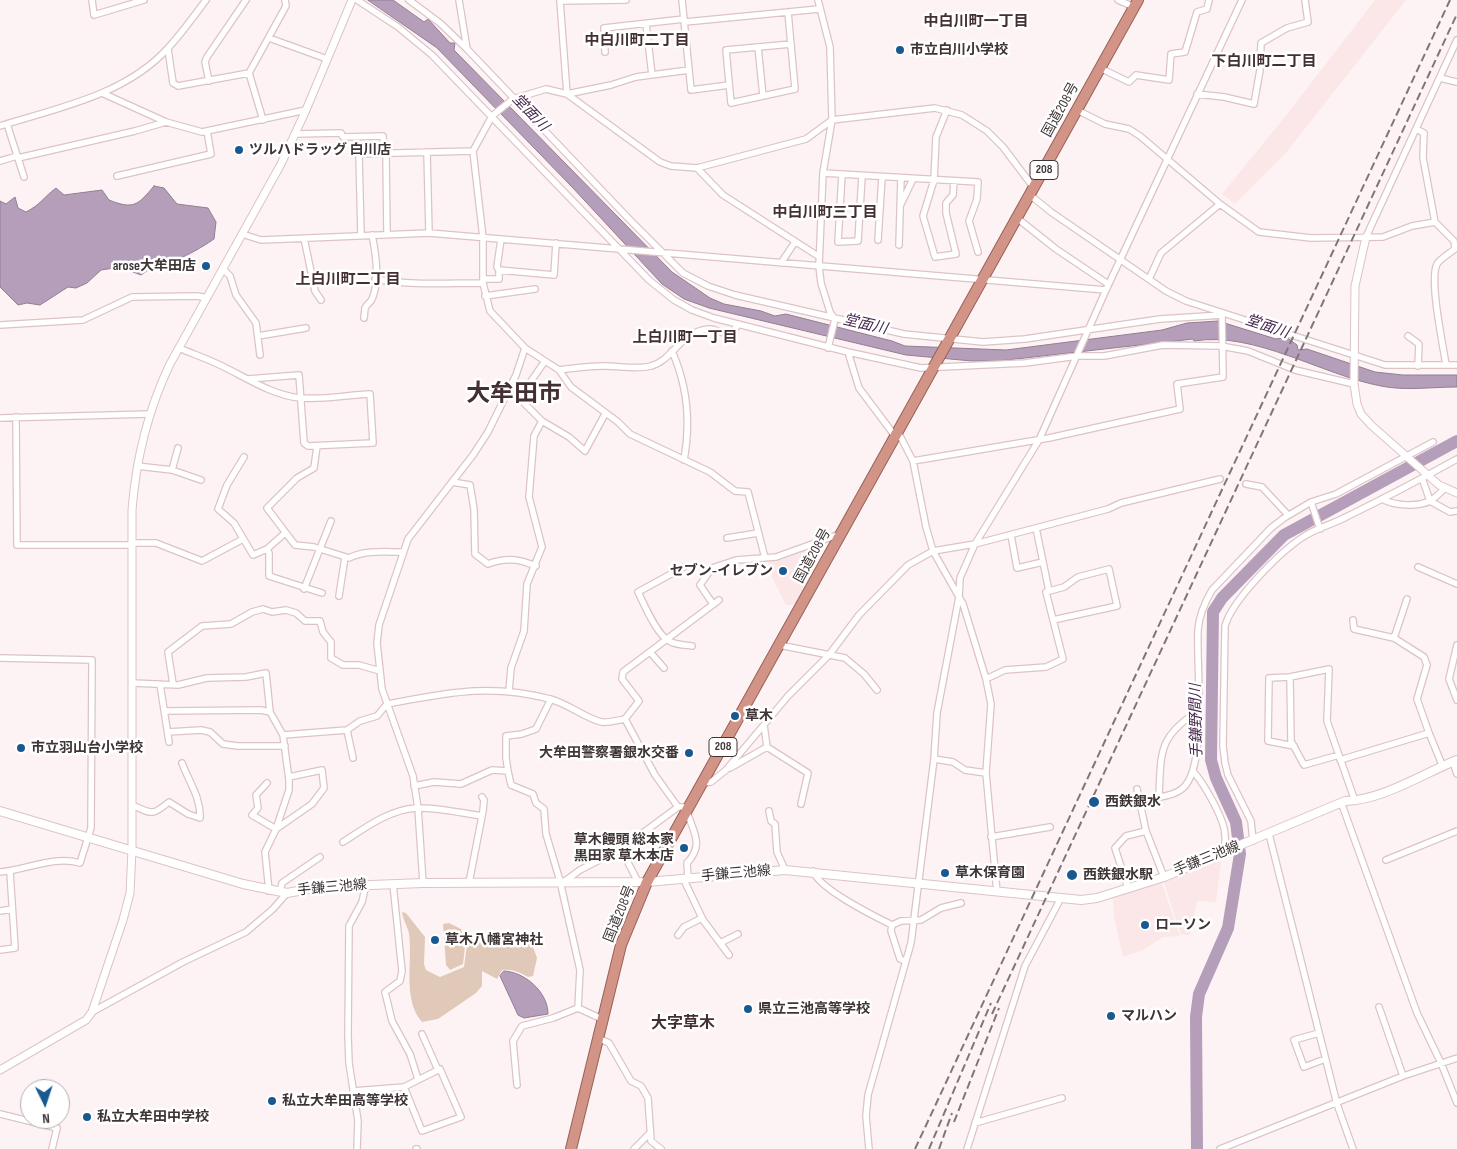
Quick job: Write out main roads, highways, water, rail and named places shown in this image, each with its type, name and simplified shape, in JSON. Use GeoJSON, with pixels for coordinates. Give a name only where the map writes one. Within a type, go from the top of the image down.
{"type":"FeatureCollection","features":[{"type":"Feature","properties":{"kind":"highway","name":"国道208号"},"geometry":{"type":"LineString","coordinates":[[571,1149],[621,945],[642,881],[702,783],[1136,4]]}},
{"type":"Feature","properties":{"kind":"main road","name":"手鎌三池線"},"geometry":{"type":"LineString","coordinates":[[0,811],[270,891],[283,892],[320,887],[423,882],[642,881],[784,870],[813,871],[1061,898],[1096,898],[1164,877],[1253,841],[1341,802],[1355,801],[1394,788],[1455,761]]}},
{"type":"Feature","properties":{"kind":"waterway","name":"手鎌野間川"},"geometry":{"type":"LineString","coordinates":[[1197,1149],[1196,1017],[1199,994],[1228,928],[1240,854],[1236,822],[1216,778],[1211,760],[1213,612],[1222,598],[1284,535],[1457,441]]}},
{"type":"Feature","properties":{"kind":"railway"},"geometry":{"type":"LineString","coordinates":[[915,1149],[1450,0]]}},
{"type":"Feature","properties":{"kind":"railway"},"geometry":{"type":"LineString","coordinates":[[992,1014],[1457,14]]}},
{"type":"Feature","properties":{"kind":"railway"},"geometry":{"type":"LineString","coordinates":[[929,1149],[991,1003]]}},
{"type":"Feature","properties":{"kind":"railway"},"geometry":{"type":"LineString","coordinates":[[954,1122],[999,1008]]}},
{"type":"Feature","properties":{"kind":"railway"},"geometry":{"type":"LineString","coordinates":[[939,1149],[952,1113]]}},
{"type":"Feature","properties":{"kind":"place","name":"市立白川小学校"},"geometry":{"type":"Point","coordinates":[900,50]}},
{"type":"Feature","properties":{"kind":"place","name":"ツルハドラッグ 白川店"},"geometry":{"type":"Point","coordinates":[239,150]}},
{"type":"Feature","properties":{"kind":"place","name":"arose大牟田店"},"geometry":{"type":"Point","coordinates":[206,266]}},
{"type":"Feature","properties":{"kind":"place","name":"セブン-イレブン"},"geometry":{"type":"Point","coordinates":[783,571]}},
{"type":"Feature","properties":{"kind":"place","name":"草木"},"geometry":{"type":"Point","coordinates":[735,716]}},
{"type":"Feature","properties":{"kind":"place","name":"市立羽山台小学校"},"geometry":{"type":"Point","coordinates":[21,748]}},
{"type":"Feature","properties":{"kind":"place","name":"大牟田警察署銀水交番"},"geometry":{"type":"Point","coordinates":[689,753]}},
{"type":"Feature","properties":{"kind":"place","name":"西鉄銀水"},"geometry":{"type":"Point","coordinates":[1094,802]}},
{"type":"Feature","properties":{"kind":"place","name":"草木饅頭 総本家 黒田家 草木本店"},"geometry":{"type":"Point","coordinates":[684,848]}},
{"type":"Feature","properties":{"kind":"place","name":"草木保育園"},"geometry":{"type":"Point","coordinates":[945,873]}},
{"type":"Feature","properties":{"kind":"place","name":"西鉄銀水駅"},"geometry":{"type":"Point","coordinates":[1072,875]}},
{"type":"Feature","properties":{"kind":"place","name":"ローソン"},"geometry":{"type":"Point","coordinates":[1145,925]}},
{"type":"Feature","properties":{"kind":"place","name":"草木八幡宮神社"},"geometry":{"type":"Point","coordinates":[435,940]}},
{"type":"Feature","properties":{"kind":"place","name":"県立三池高等学校"},"geometry":{"type":"Point","coordinates":[748,1009]}},
{"type":"Feature","properties":{"kind":"place","name":"マルハン"},"geometry":{"type":"Point","coordinates":[1111,1016]}},
{"type":"Feature","properties":{"kind":"place","name":"私立大牟田高等学校"},"geometry":{"type":"Point","coordinates":[272,1101]}},
{"type":"Feature","properties":{"kind":"place","name":"私立大牟田中学校"},"geometry":{"type":"Point","coordinates":[87,1117]}},
{"type":"Feature","properties":{"kind":"district","name":"中白川町一丁目"},"geometry":{"type":"Point","coordinates":[976,22]}},
{"type":"Feature","properties":{"kind":"district","name":"中白川町二丁目"},"geometry":{"type":"Point","coordinates":[637,41]}},
{"type":"Feature","properties":{"kind":"district","name":"下白川町二丁目"},"geometry":{"type":"Point","coordinates":[1264,62]}},
{"type":"Feature","properties":{"kind":"district","name":"中白川町三丁目"},"geometry":{"type":"Point","coordinates":[825,213]}},
{"type":"Feature","properties":{"kind":"district","name":"上白川町二丁目"},"geometry":{"type":"Point","coordinates":[348,280]}},
{"type":"Feature","properties":{"kind":"district","name":"上白川町一丁目"},"geometry":{"type":"Point","coordinates":[685,338]}},
{"type":"Feature","properties":{"kind":"district","name":"大牟田市"},"geometry":{"type":"Point","coordinates":[514,395]}},
{"type":"Feature","properties":{"kind":"district","name":"大字草木"},"geometry":{"type":"Point","coordinates":[683,1024]}},
{"type":"Feature","properties":{"kind":"water label","name":"堂面川"},"geometry":{"type":"Point","coordinates":[530,113]}},
{"type":"Feature","properties":{"kind":"water label","name":"堂面川"},"geometry":{"type":"Point","coordinates":[865,325]}},
{"type":"Feature","properties":{"kind":"water label","name":"堂面川"},"geometry":{"type":"Point","coordinates":[1267,327]}}]}
